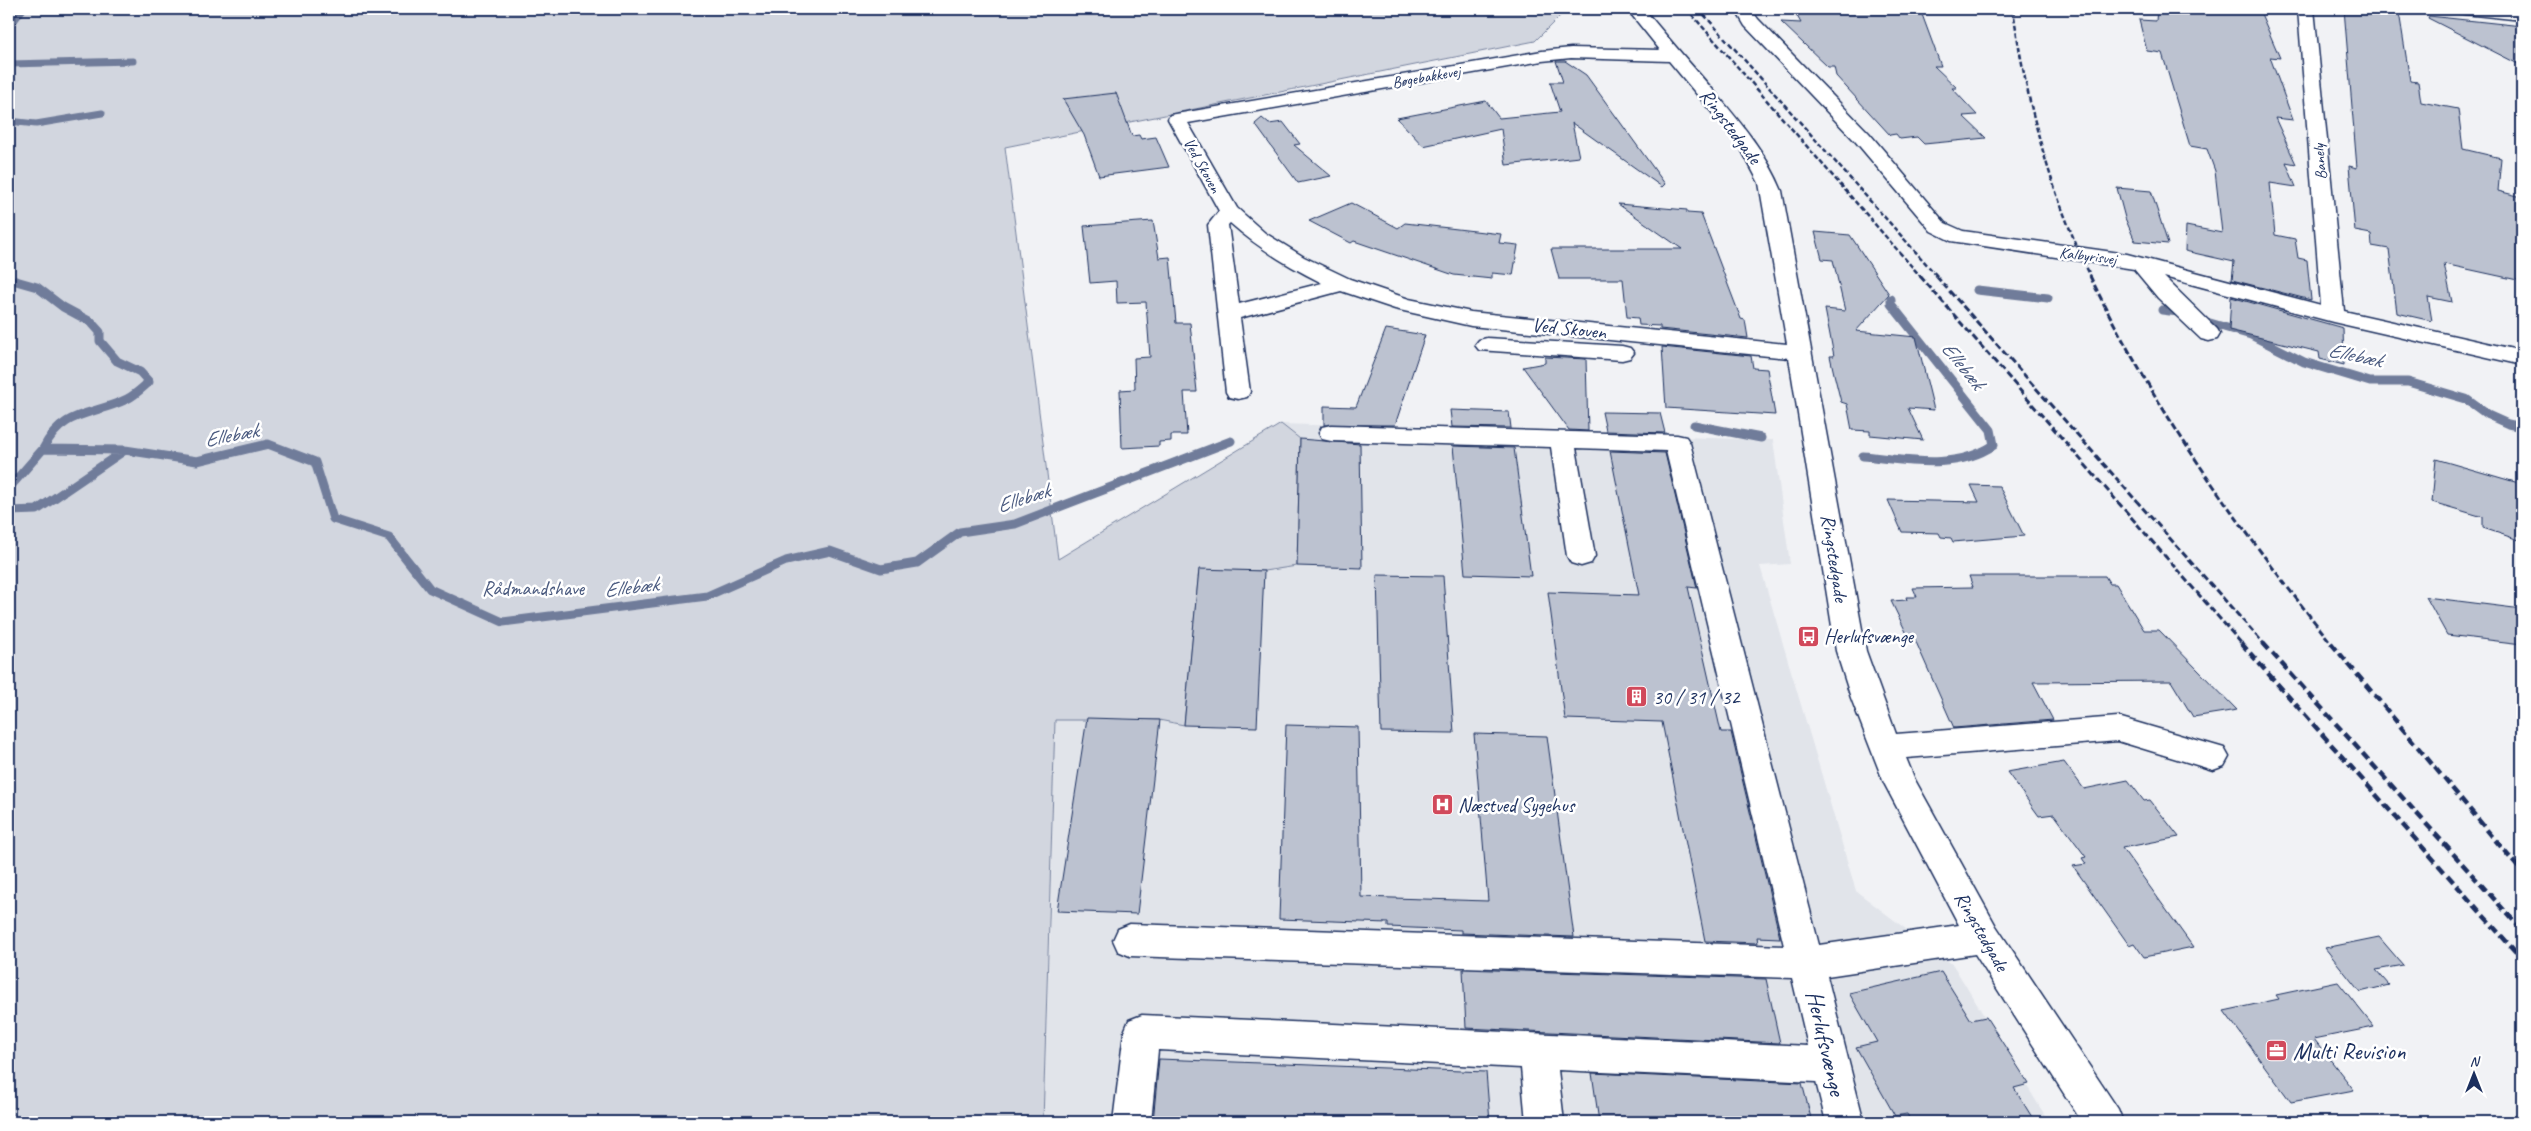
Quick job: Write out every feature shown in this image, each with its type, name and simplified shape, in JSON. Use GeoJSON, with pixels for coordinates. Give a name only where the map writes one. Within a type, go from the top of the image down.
{"type":"FeatureCollection","features":[{"type":"Feature","properties":{"kind":"street","name":"Ringstedgade"},"geometry":{"type":"LineString","coordinates":[[1634,9],[1676,56],[1750,147],[1766,174],[1772,192],[1851,651],[1885,747],[1900,783],[1984,937],[2104,1122]]}},
{"type":"Feature","properties":{"kind":"street","name":"Kalbyrisvej"},"geometry":{"type":"LineString","coordinates":[[1743,9],[1751,22],[1862,137],[1938,227],[1958,237],[2142,264],[2333,315],[2522,358]]}},
{"type":"Feature","properties":{"kind":"street","name":"Banely"},"geometry":{"type":"LineString","coordinates":[[2306,9],[2333,315]]}},
{"type":"Feature","properties":{"kind":"street"},"geometry":{"type":"LineString","coordinates":[[2465,9],[2522,15]]}},
{"type":"Feature","properties":{"kind":"street","name":"Bøgebakkevej"},"geometry":{"type":"LineString","coordinates":[[1177,119],[1542,56],[1571,53],[1676,56]]}},
{"type":"Feature","properties":{"kind":"street","name":"Ved Skoven"},"geometry":{"type":"LineString","coordinates":[[1177,119],[1229,211],[1258,238],[1342,284],[1403,304],[1470,318],[1800,352]]}},
{"type":"Feature","properties":{"kind":"street","name":"Ved Skoven"},"geometry":{"type":"LineString","coordinates":[[1229,211],[1218,225],[1238,392]]}},
{"type":"Feature","properties":{"kind":"street"},"geometry":{"type":"LineString","coordinates":[[2142,264],[2166,293],[2209,334]]}},
{"type":"Feature","properties":{"kind":"street"},"geometry":{"type":"LineString","coordinates":[[1228,314],[1342,284]]}},
{"type":"Feature","properties":{"kind":"street"},"geometry":{"type":"LineString","coordinates":[[1487,345],[1622,353]]}},
{"type":"Feature","properties":{"kind":"street"},"geometry":{"type":"LineString","coordinates":[[1331,433],[1562,440],[1581,556]]}},
{"type":"Feature","properties":{"kind":"street","name":"Herlufsvænge"},"geometry":{"type":"LineString","coordinates":[[1562,440],[1677,443],[1808,963],[1845,1122]]}},
{"type":"Feature","properties":{"kind":"street"},"geometry":{"type":"LineString","coordinates":[[1885,747],[2118,729],[2213,757]]}},
{"type":"Feature","properties":{"kind":"street"},"geometry":{"type":"LineString","coordinates":[[1130,940],[1808,963],[1984,937]]}},
{"type":"Feature","properties":{"kind":"street"},"geometry":{"type":"LineString","coordinates":[[1132,1122],[1142,1032],[1832,1065]]}},
{"type":"Feature","properties":{"kind":"street"},"geometry":{"type":"LineString","coordinates":[[1538,1051],[1545,1122]]}},
{"type":"Feature","properties":{"kind":"shaded area","name":"Næstved Sygehus"},"geometry":{"type":"Polygon","coordinates":[[[1281,424],[1773,440],[1790,564],[1760,566],[1856,891],[1953,965],[2049,1122],[1043,1122],[1050,925],[1058,559],[1281,424]]]}},
{"type":"Feature","properties":{"kind":"green space","name":"Rådmandshave"},"geometry":{"type":"Polygon","coordinates":[[[9,9],[1567,9],[1535,41],[1005,147],[1058,559],[1281,424],[1300,439],[1297,566],[1264,571],[1199,570],[1184,725],[1159,720],[1055,720],[1043,1122],[9,1122],[9,9]]]}},
{"type":"Feature","properties":{"kind":"building"},"geometry":{"type":"Polygon","coordinates":[[[1793,9],[1920,9],[1941,66],[1934,66],[1957,88],[1952,88],[1977,115],[1963,116],[1986,138],[1924,144],[1917,137],[1900,139],[1896,134],[1890,135],[1836,76],[1834,67],[1828,67],[1781,22],[1801,23],[1793,9]]]}},
{"type":"Feature","properties":{"kind":"building"},"geometry":{"type":"Polygon","coordinates":[[[2157,9],[2259,9],[2280,58],[2270,57],[2293,120],[2275,118],[2296,164],[2286,162],[2296,187],[2270,183],[2275,235],[2295,239],[2298,258],[2307,260],[2311,300],[2232,280],[2234,262],[2185,251],[2186,226],[2222,233],[2215,171],[2207,149],[2190,146],[2162,53],[2147,51],[2139,20],[2156,21],[2157,9]]]}},
{"type":"Feature","properties":{"kind":"building"},"geometry":{"type":"Polygon","coordinates":[[[2344,9],[2399,12],[2410,81],[2418,82],[2421,102],[2458,109],[2463,149],[2501,158],[2498,191],[2522,197],[2522,281],[2444,264],[2452,302],[2428,297],[2432,321],[2397,313],[2389,249],[2372,246],[2371,234],[2355,231],[2349,166],[2357,168],[2344,9]]]}},
{"type":"Feature","properties":{"kind":"building"},"geometry":{"type":"Polygon","coordinates":[[[2429,16],[2522,26],[2522,66],[2428,18],[2429,16]]]}},
{"type":"Feature","properties":{"kind":"building"},"geometry":{"type":"Polygon","coordinates":[[[1556,61],[1565,61],[1586,75],[1665,184],[1662,187],[1572,123],[1579,157],[1506,165],[1501,129],[1423,146],[1397,118],[1486,101],[1499,118],[1560,112],[1550,82],[1563,82],[1556,61]]]}},
{"type":"Feature","properties":{"kind":"building"},"geometry":{"type":"Polygon","coordinates":[[[1116,93],[1132,136],[1139,135],[1141,139],[1156,137],[1169,167],[1099,176],[1084,135],[1063,99],[1116,93]]]}},
{"type":"Feature","properties":{"kind":"building"},"geometry":{"type":"Polygon","coordinates":[[[1262,118],[1269,124],[1283,122],[1300,144],[1294,145],[1331,176],[1298,183],[1255,124],[1262,118]]]}},
{"type":"Feature","properties":{"kind":"building"},"geometry":{"type":"Polygon","coordinates":[[[2117,188],[2151,191],[2168,244],[2135,241],[2125,218],[2117,188]]]}},
{"type":"Feature","properties":{"kind":"building"},"geometry":{"type":"Polygon","coordinates":[[[1351,203],[1398,228],[1405,223],[1501,234],[1499,243],[1518,245],[1513,275],[1492,273],[1492,279],[1454,275],[1354,241],[1351,243],[1309,221],[1351,203]]]}},
{"type":"Feature","properties":{"kind":"building"},"geometry":{"type":"Polygon","coordinates":[[[1618,204],[1687,210],[1687,213],[1701,214],[1741,319],[1745,320],[1748,338],[1639,325],[1638,318],[1627,317],[1623,279],[1559,279],[1551,249],[1682,249],[1618,204]]]}},
{"type":"Feature","properties":{"kind":"building"},"geometry":{"type":"Polygon","coordinates":[[[1153,221],[1159,258],[1170,257],[1176,323],[1190,323],[1197,392],[1184,392],[1187,435],[1171,435],[1171,441],[1159,442],[1159,446],[1122,448],[1120,390],[1135,389],[1134,358],[1150,357],[1146,302],[1117,303],[1116,281],[1090,283],[1084,226],[1153,221]]]}},
{"type":"Feature","properties":{"kind":"building"},"geometry":{"type":"Polygon","coordinates":[[[1815,232],[1850,235],[1889,294],[1856,331],[1916,337],[1934,410],[1908,408],[1923,440],[1870,435],[1870,431],[1852,430],[1847,404],[1841,402],[1834,374],[1830,356],[1834,356],[1825,309],[1845,311],[1833,260],[1822,259],[1815,232]]]}},
{"type":"Feature","properties":{"kind":"building"},"geometry":{"type":"Polygon","coordinates":[[[2231,297],[2343,328],[2344,365],[2320,359],[2319,352],[2229,330],[2231,297]]]}},
{"type":"Feature","properties":{"kind":"building"},"geometry":{"type":"Polygon","coordinates":[[[1386,329],[1425,335],[1395,425],[1324,425],[1324,406],[1356,407],[1386,329]]]}},
{"type":"Feature","properties":{"kind":"building"},"geometry":{"type":"Polygon","coordinates":[[[1662,347],[1751,356],[1753,368],[1767,369],[1775,415],[1666,408],[1662,347]]]}},
{"type":"Feature","properties":{"kind":"building"},"geometry":{"type":"Polygon","coordinates":[[[1545,357],[1586,359],[1588,431],[1569,430],[1523,367],[1545,363],[1545,357]]]}},
{"type":"Feature","properties":{"kind":"building"},"geometry":{"type":"Polygon","coordinates":[[[1450,410],[1509,412],[1511,428],[1452,427],[1450,410]]]}},
{"type":"Feature","properties":{"kind":"building"},"geometry":{"type":"Polygon","coordinates":[[[1602,412],[1660,413],[1665,433],[1606,431],[1602,412]]]}},
{"type":"Feature","properties":{"kind":"building"},"geometry":{"type":"Polygon","coordinates":[[[1300,439],[1360,444],[1362,568],[1297,566],[1300,439]]]}},
{"type":"Feature","properties":{"kind":"building"},"geometry":{"type":"Polygon","coordinates":[[[1453,446],[1514,448],[1531,576],[1465,574],[1453,446]]]}},
{"type":"Feature","properties":{"kind":"building","name":"30 / 31 / 32"},"geometry":{"type":"Polygon","coordinates":[[[1610,451],[1665,453],[1697,588],[1688,587],[1721,732],[1731,732],[1780,938],[1757,937],[1758,943],[1705,941],[1662,722],[1565,719],[1548,592],[1639,595],[1610,451]]]}},
{"type":"Feature","properties":{"kind":"building"},"geometry":{"type":"Polygon","coordinates":[[[2436,459],[2522,484],[2522,541],[2483,528],[2483,517],[2432,502],[2436,459]]]}},
{"type":"Feature","properties":{"kind":"building"},"geometry":{"type":"Polygon","coordinates":[[[1971,485],[1999,486],[2024,536],[1953,542],[1951,538],[1941,537],[1939,533],[1902,532],[1888,500],[1979,502],[1971,485]]]}},
{"type":"Feature","properties":{"kind":"building"},"geometry":{"type":"Polygon","coordinates":[[[1199,569],[1264,571],[1257,727],[1184,725],[1199,569]]]}},
{"type":"Feature","properties":{"kind":"building"},"geometry":{"type":"Polygon","coordinates":[[[1377,575],[1443,576],[1454,733],[1381,732],[1377,575]]]}},
{"type":"Feature","properties":{"kind":"building"},"geometry":{"type":"Polygon","coordinates":[[[1969,576],[2105,576],[2110,584],[2116,584],[2144,630],[2159,630],[2237,710],[2193,717],[2171,681],[2033,682],[2053,720],[1954,728],[1912,633],[1907,634],[1891,601],[1907,600],[1906,597],[1917,597],[1913,588],[1973,587],[1969,576]]]}},
{"type":"Feature","properties":{"kind":"building"},"geometry":{"type":"Polygon","coordinates":[[[2426,597],[2522,609],[2522,644],[2447,635],[2426,597]]]}},
{"type":"Feature","properties":{"kind":"building"},"geometry":{"type":"Polygon","coordinates":[[[1087,718],[1160,720],[1137,914],[1057,911],[1087,718]]]}},
{"type":"Feature","properties":{"kind":"building"},"geometry":{"type":"Polygon","coordinates":[[[1286,725],[1358,727],[1361,897],[1488,901],[1474,734],[1547,736],[1574,937],[1461,933],[1461,930],[1388,927],[1388,923],[1279,919],[1286,725]]]}},
{"type":"Feature","properties":{"kind":"building"},"geometry":{"type":"Polygon","coordinates":[[[2064,762],[2084,789],[2128,780],[2144,801],[2150,800],[2179,837],[2122,848],[2193,947],[2144,957],[2134,943],[2129,945],[2073,866],[2086,864],[2082,858],[2086,857],[2054,814],[2039,816],[2007,772],[2064,762]]]}},
{"type":"Feature","properties":{"kind":"building"},"geometry":{"type":"Polygon","coordinates":[[[2379,937],[2403,965],[2376,970],[2389,985],[2360,992],[2325,948],[2379,937]]]}},
{"type":"Feature","properties":{"kind":"building"},"geometry":{"type":"Polygon","coordinates":[[[1463,969],[1766,979],[1780,1043],[1466,1028],[1463,969]]]}},
{"type":"Feature","properties":{"kind":"building"},"geometry":{"type":"Polygon","coordinates":[[[1941,972],[1971,1020],[1986,1017],[2029,1084],[2014,1088],[2035,1122],[1911,1122],[1907,1114],[1895,1116],[1856,1047],[1877,1042],[1849,993],[1941,972]]]}},
{"type":"Feature","properties":{"kind":"building"},"geometry":{"type":"Polygon","coordinates":[[[2338,982],[2374,1027],[2314,1039],[2354,1090],[2291,1102],[2224,1011],[2279,999],[2276,995],[2338,982]]]}},
{"type":"Feature","properties":{"kind":"building"},"geometry":{"type":"Polygon","coordinates":[[[1159,1059],[1486,1072],[1490,1122],[1153,1122],[1159,1059]]]}},
{"type":"Feature","properties":{"kind":"building"},"geometry":{"type":"Polygon","coordinates":[[[1592,1073],[1802,1083],[1812,1122],[1644,1120],[1644,1122],[1599,1122],[1592,1073]]]}},
{"type":"Feature","properties":{"kind":"waterway"},"geometry":{"type":"LineString","coordinates":[[9,27],[23,9]]}},
{"type":"Feature","properties":{"kind":"waterway"},"geometry":{"type":"LineString","coordinates":[[9,64],[133,61]]}},
{"type":"Feature","properties":{"kind":"waterway"},"geometry":{"type":"LineString","coordinates":[[9,121],[36,124],[102,113]]}},
{"type":"Feature","properties":{"kind":"waterway"},"geometry":{"type":"LineString","coordinates":[[9,279],[37,287],[63,307],[91,322],[100,332],[100,341],[117,361],[140,372],[149,382],[127,399],[69,420],[51,436],[43,449]]}},
{"type":"Feature","properties":{"kind":"waterway","name":"Ellebæk"},"geometry":{"type":"LineString","coordinates":[[1977,290],[2048,298]]}},
{"type":"Feature","properties":{"kind":"waterway","name":"Ellebæk"},"geometry":{"type":"LineString","coordinates":[[1863,456],[1930,462],[1947,461],[1979,453],[1994,445],[1991,430],[1891,304],[1891,299]]}},
{"type":"Feature","properties":{"kind":"waterway","name":"Ellebæk"},"geometry":{"type":"LineString","coordinates":[[2162,310],[2178,312]]}},
{"type":"Feature","properties":{"kind":"waterway","name":"Ellebæk"},"geometry":{"type":"LineString","coordinates":[[2210,323],[2251,335],[2304,362],[2370,382],[2408,382],[2466,399],[2488,415],[2508,424],[2522,427]]}},
{"type":"Feature","properties":{"kind":"waterway","name":"Ellebæk"},"geometry":{"type":"LineString","coordinates":[[1694,425],[1761,438]]}},
{"type":"Feature","properties":{"kind":"waterway","name":"Ellebæk"},"geometry":{"type":"LineString","coordinates":[[125,450],[197,461],[268,444],[315,462],[333,519],[389,537],[430,589],[503,622],[707,596],[786,561],[830,551],[881,569],[917,563],[960,532],[1015,524],[1231,441]]}},
{"type":"Feature","properties":{"kind":"waterway","name":"Ellebæk"},"geometry":{"type":"LineString","coordinates":[[9,488],[43,449]]}},
{"type":"Feature","properties":{"kind":"waterway","name":"Ellebæk"},"geometry":{"type":"LineString","coordinates":[[43,449],[125,450]]}},
{"type":"Feature","properties":{"kind":"waterway"},"geometry":{"type":"LineString","coordinates":[[9,511],[37,510],[125,450]]}},
{"type":"Feature","properties":{"kind":"railway"},"geometry":{"type":"LineString","coordinates":[[1687,9],[1921,277]]}},
{"type":"Feature","properties":{"kind":"railway"},"geometry":{"type":"LineString","coordinates":[[1699,9],[1938,277]]}},
{"type":"Feature","properties":{"kind":"railway"},"geometry":{"type":"LineString","coordinates":[[2013,9],[2018,44],[2041,146],[2063,212],[2091,277]]}},
{"type":"Feature","properties":{"kind":"railway"},"geometry":{"type":"LineString","coordinates":[[1920,276],[2242,644]]}},
{"type":"Feature","properties":{"kind":"railway"},"geometry":{"type":"LineString","coordinates":[[1936,276],[2264,644]]}},
{"type":"Feature","properties":{"kind":"railway"},"geometry":{"type":"LineString","coordinates":[[2090,276],[2142,373],[2200,467],[2265,557],[2332,644]]}},
{"type":"Feature","properties":{"kind":"railway"},"geometry":{"type":"LineString","coordinates":[[2241,643],[2522,959]]}},
{"type":"Feature","properties":{"kind":"railway"},"geometry":{"type":"LineString","coordinates":[[2263,643],[2522,930]]}},
{"type":"Feature","properties":{"kind":"railway"},"geometry":{"type":"LineString","coordinates":[[2331,643],[2522,872]]}},
{"type":"Feature","properties":{"kind":"place","name":"Herlufsvænge"},"geometry":{"type":"Point","coordinates":[1808,636]}},
{"type":"Feature","properties":{"kind":"place","name":"30 / 31 / 32"},"geometry":{"type":"Point","coordinates":[1637,697]}},
{"type":"Feature","properties":{"kind":"place","name":"Næstved Sygehus"},"geometry":{"type":"Point","coordinates":[1442,805]}},
{"type":"Feature","properties":{"kind":"place","name":"Multi Revision"},"geometry":{"type":"Point","coordinates":[2277,1051]}}]}
